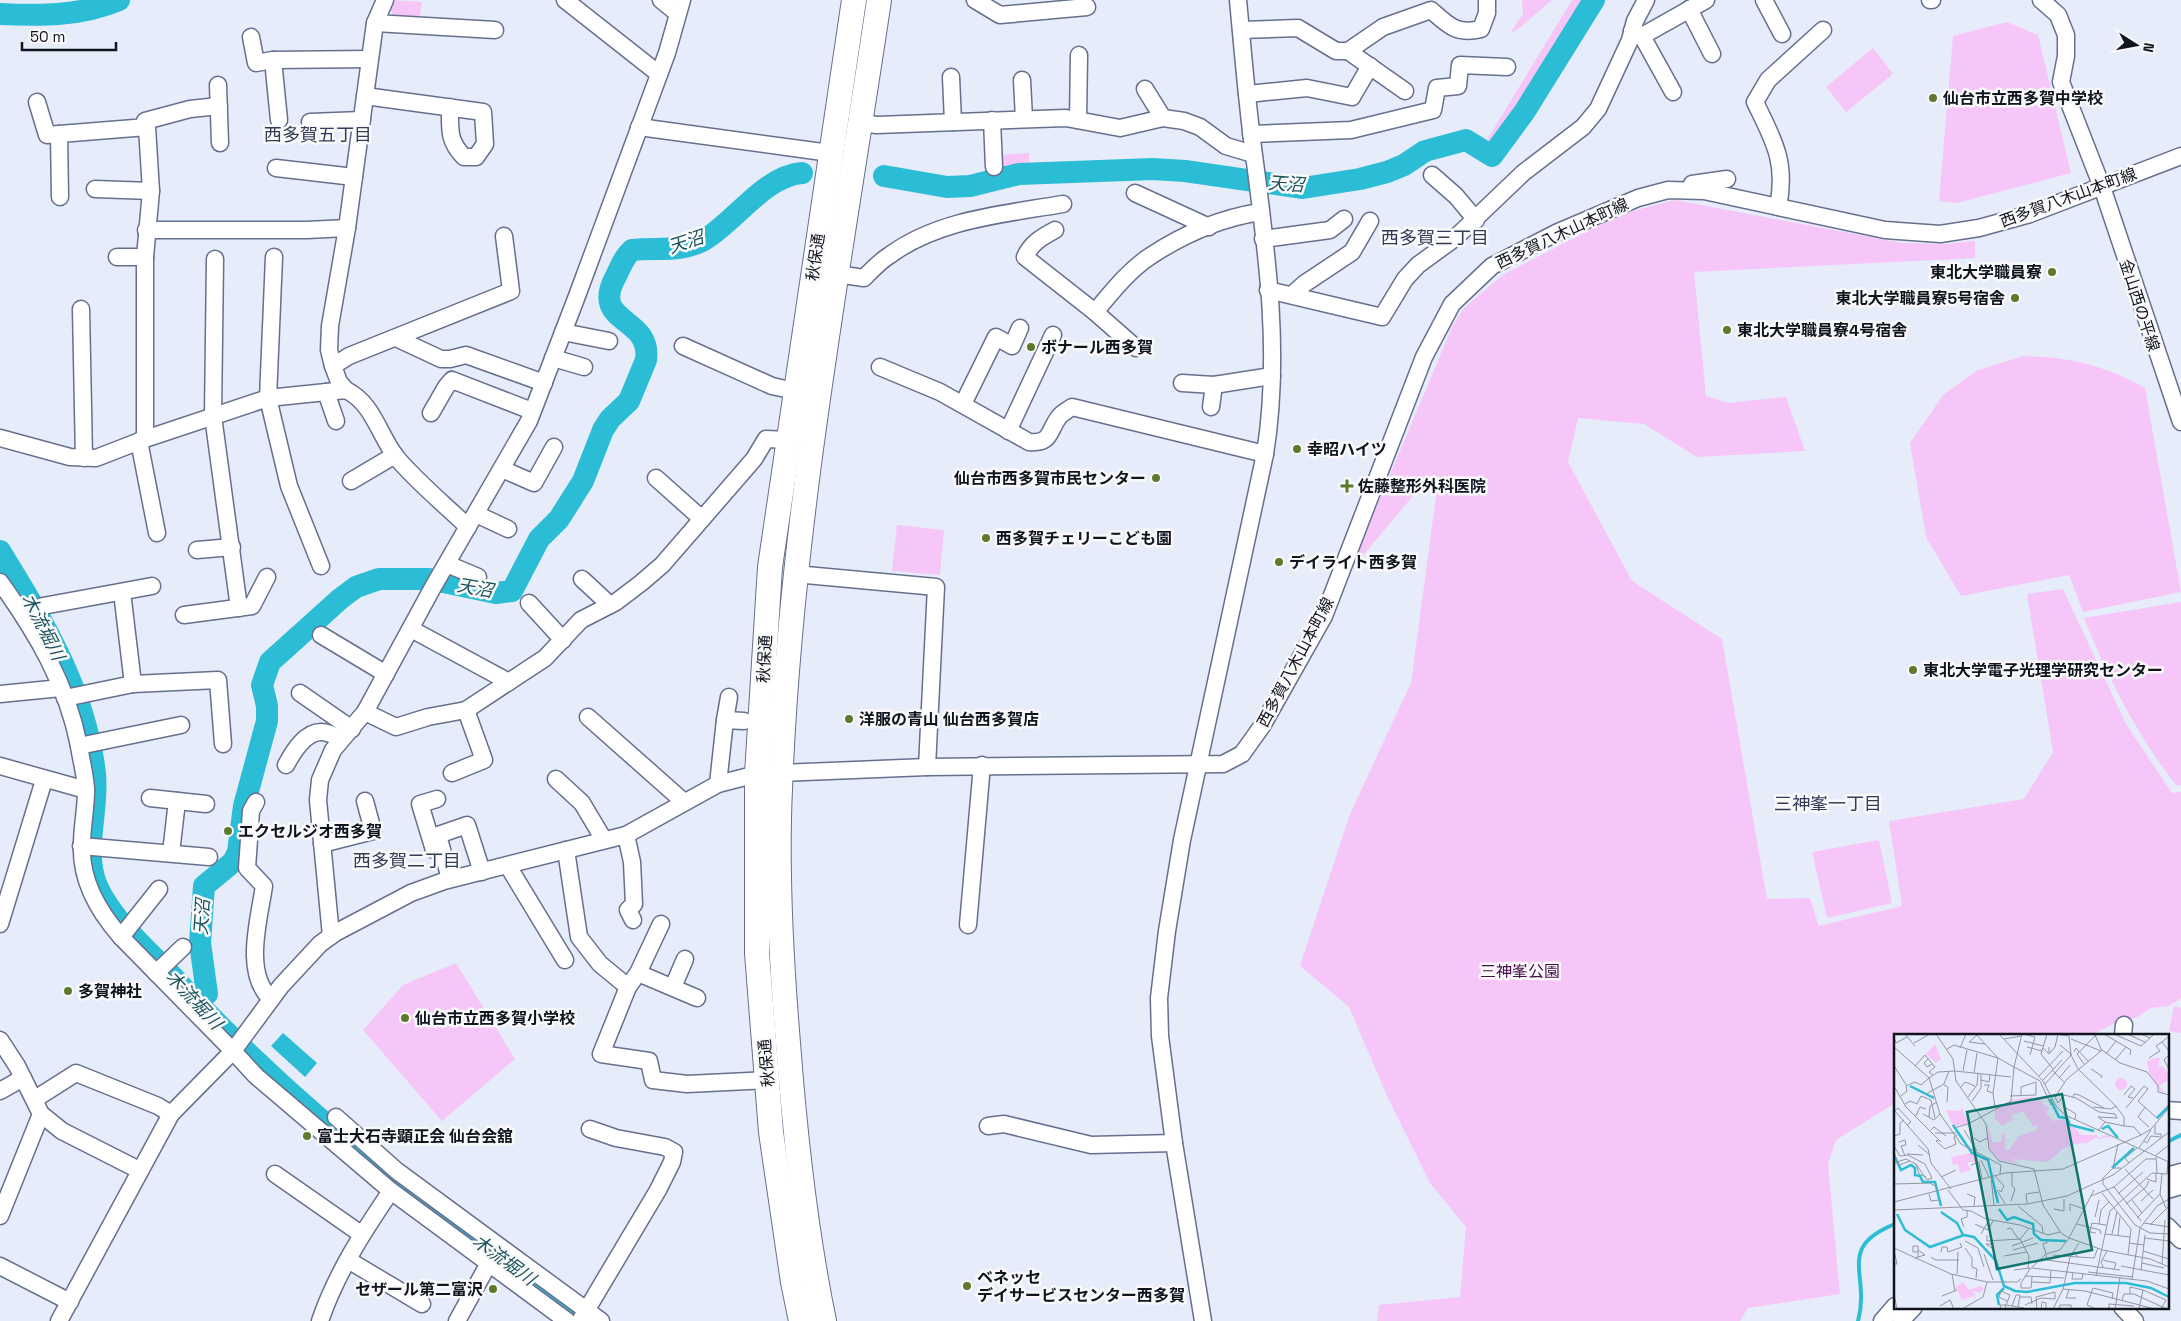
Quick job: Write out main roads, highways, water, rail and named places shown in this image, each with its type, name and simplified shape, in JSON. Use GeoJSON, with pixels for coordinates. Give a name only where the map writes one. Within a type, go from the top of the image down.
{"type":"FeatureCollection","features":[{"type":"Feature","properties":{"kind":"highway","name":"秋保通"},"geometry":{"type":"LineString","coordinates":[[801,1321],[793,1282],[771,1132],[756,953],[757,774],[750,722],[770,567],[854,0]]}},
{"type":"Feature","properties":{"kind":"highway","name":"秋保通"},"geometry":{"type":"LineString","coordinates":[[824,1321],[816,1278],[795,1128],[781,952],[781,774],[795,574],[837,274],[879,0]]}},
{"type":"Feature","properties":{"kind":"water"},"geometry":{"type":"Polygon","coordinates":[[[283,1033],[317,1063],[305,1077],[271,1046],[283,1033]]]}},
{"type":"Feature","properties":{"kind":"waterway"},"geometry":{"type":"LineString","coordinates":[[0,14],[61,14],[90,9],[119,0]]}},
{"type":"Feature","properties":{"kind":"waterway","name":"天沼"},"geometry":{"type":"LineString","coordinates":[[884,176],[947,187],[970,186],[1019,174],[1153,169],[1185,171],[1303,188],[1360,179],[1387,172],[1404,165],[1425,151],[1466,140],[1492,156],[1525,111],[1594,0]]}},
{"type":"Feature","properties":{"kind":"waterway","name":"天沼"},"geometry":{"type":"LineString","coordinates":[[194,1000],[207,994],[200,943],[204,886],[233,862],[238,852],[244,806],[267,721],[267,706],[262,685],[270,662],[340,599],[356,587],[379,579],[429,579],[496,593],[512,591],[539,539],[559,519],[583,481],[603,430],[610,419],[629,401],[646,360],[645,345],[640,335],[615,312],[610,303],[610,292],[627,256],[632,250],[686,247],[704,240],[775,182],[788,176],[802,173]]}},
{"type":"Feature","properties":{"kind":"waterway","name":"木流堀川"},"geometry":{"type":"LineString","coordinates":[[0,551],[47,630],[72,685],[82,714],[90,743],[96,788],[91,845],[93,873],[97,886],[112,911],[130,933],[227,1033],[346,1141],[453,1225],[587,1321]]}},
{"type":"Feature","properties":{"kind":"waterway"},"geometry":{"type":"LineString","coordinates":[[2168,1142],[2181,1135]]}},
{"type":"Feature","properties":{"kind":"waterway"},"geometry":{"type":"LineString","coordinates":[[1858,1321],[1861,1304],[1860,1253],[1866,1243],[1877,1233],[1894,1224]]}},
{"type":"Feature","properties":{"kind":"place","name":"仙台市立西多賀中学校"},"geometry":{"type":"Point","coordinates":[1933,98]}},
{"type":"Feature","properties":{"kind":"place","name":"東北大学職員寮"},"geometry":{"type":"Point","coordinates":[2052,272]}},
{"type":"Feature","properties":{"kind":"place","name":"東北大学職員寮5号宿舎"},"geometry":{"type":"Point","coordinates":[2015,298]}},
{"type":"Feature","properties":{"kind":"place","name":"東北大学職員寮4号宿舎"},"geometry":{"type":"Point","coordinates":[1727,330]}},
{"type":"Feature","properties":{"kind":"place","name":"ボナール西多賀"},"geometry":{"type":"Point","coordinates":[1031,347]}},
{"type":"Feature","properties":{"kind":"place","name":"幸昭ハイツ"},"geometry":{"type":"Point","coordinates":[1297,449]}},
{"type":"Feature","properties":{"kind":"place","name":"仙台市西多賀市民センター"},"geometry":{"type":"Point","coordinates":[1156,478]}},
{"type":"Feature","properties":{"kind":"place","name":"佐藤整形外科医院"},"geometry":{"type":"Point","coordinates":[1347,486]}},
{"type":"Feature","properties":{"kind":"place","name":"西多賀チェリーこども園"},"geometry":{"type":"Point","coordinates":[986,538]}},
{"type":"Feature","properties":{"kind":"place","name":"デイライト西多賀"},"geometry":{"type":"Point","coordinates":[1279,562]}},
{"type":"Feature","properties":{"kind":"place","name":"東北大学電子光理学研究センター"},"geometry":{"type":"Point","coordinates":[1913,670]}},
{"type":"Feature","properties":{"kind":"place","name":"洋服の青山 仙台西多賀店"},"geometry":{"type":"Point","coordinates":[849,719]}},
{"type":"Feature","properties":{"kind":"place","name":"エクセルジオ西多賀"},"geometry":{"type":"Point","coordinates":[228,831]}},
{"type":"Feature","properties":{"kind":"place","name":"多賀神社"},"geometry":{"type":"Point","coordinates":[68,991]}},
{"type":"Feature","properties":{"kind":"place","name":"仙台市立西多賀小学校"},"geometry":{"type":"Point","coordinates":[405,1018]}},
{"type":"Feature","properties":{"kind":"place","name":"富士大石寺顕正会 仙台会舘"},"geometry":{"type":"Point","coordinates":[307,1136]}},
{"type":"Feature","properties":{"kind":"place","name":"ベネッセ デイサービスセンター西多賀"},"geometry":{"type":"Point","coordinates":[967,1286]}},
{"type":"Feature","properties":{"kind":"place","name":"セザール第二富沢"},"geometry":{"type":"Point","coordinates":[493,1289]}},
{"type":"Feature","properties":{"kind":"district","name":"西多賀五丁目"},"geometry":{"type":"Point","coordinates":[318,135]}},
{"type":"Feature","properties":{"kind":"district","name":"西多賀三丁目"},"geometry":{"type":"Point","coordinates":[1435,238]}},
{"type":"Feature","properties":{"kind":"district","name":"三神峯一丁目"},"geometry":{"type":"Point","coordinates":[1828,804]}},
{"type":"Feature","properties":{"kind":"district","name":"西多賀二丁目"},"geometry":{"type":"Point","coordinates":[407,861]}},
{"type":"Feature","properties":{"kind":"park label","name":"三神峯公園"},"geometry":{"type":"Point","coordinates":[1520,971]}}]}
